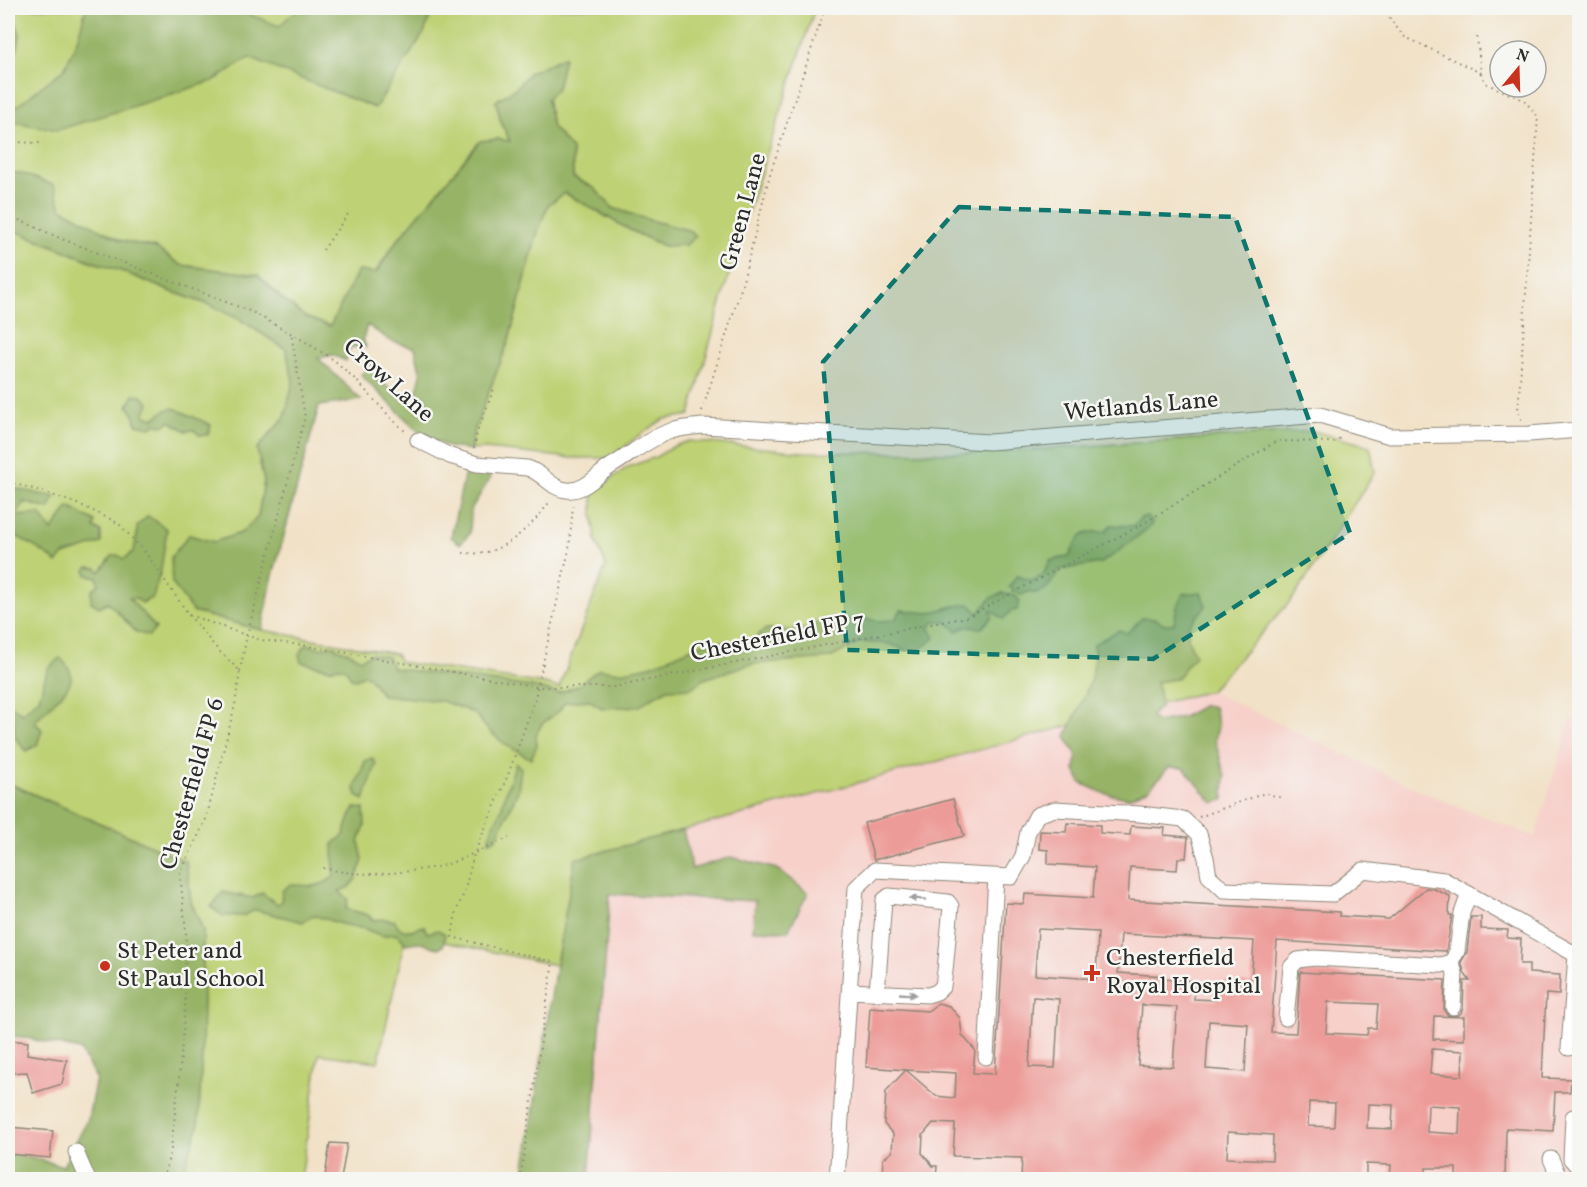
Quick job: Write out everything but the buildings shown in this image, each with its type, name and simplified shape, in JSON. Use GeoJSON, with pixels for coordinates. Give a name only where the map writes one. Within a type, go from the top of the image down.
{"type":"FeatureCollection","features":[{"type":"Feature","properties":{"kind":"street","name":"Wetlands Lane"},"geometry":{"type":"LineString","coordinates":[[703,426],[990,442],[1320,415],[1390,436],[1529,434],[1580,430]]}},
{"type":"Feature","properties":{"kind":"street"},"geometry":{"type":"LineString","coordinates":[[557,488],[572,490],[582,487],[661,436],[671,431],[703,426]]}},
{"type":"Feature","properties":{"kind":"street","name":"Crow Lane"},"geometry":{"type":"LineString","coordinates":[[418,440],[472,463],[534,470],[557,488]]}},
{"type":"Feature","properties":{"kind":"street"},"geometry":{"type":"LineString","coordinates":[[837,1179],[856,888],[875,870],[1011,878],[1023,856],[1028,832],[1037,815],[1055,809],[1183,819],[1199,834],[1209,876],[1224,890],[1333,894],[1363,870],[1444,880],[1578,956],[1569,1048]]}},
{"type":"Feature","properties":{"kind":"street"},"geometry":{"type":"LineString","coordinates":[[986,1057],[996,877]]}},
{"type":"Feature","properties":{"kind":"street"},"geometry":{"type":"LineString","coordinates":[[1453,1007],[1455,973],[1453,959],[1457,951],[1462,913],[1469,894]]}},
{"type":"Feature","properties":{"kind":"street"},"geometry":{"type":"LineString","coordinates":[[850,991],[877,993],[927,995],[937,992],[942,986],[945,971],[951,906],[948,902],[889,896],[884,900],[877,993]]}},
{"type":"Feature","properties":{"kind":"street"},"geometry":{"type":"LineString","coordinates":[[1286,1018],[1291,967],[1298,960],[1314,958],[1441,965],[1453,959]]}},
{"type":"Feature","properties":{"kind":"street"},"geometry":{"type":"LineString","coordinates":[[1573,1117],[1571,1159],[1580,1169]]}},
{"type":"Feature","properties":{"kind":"street"},"geometry":{"type":"LineString","coordinates":[[76,1152],[88,1179]]}},
{"type":"Feature","properties":{"kind":"street"},"geometry":{"type":"LineString","coordinates":[[1551,1159],[1560,1179]]}},
{"type":"Feature","properties":{"kind":"path","name":"Green Lane"},"geometry":{"type":"LineString","coordinates":[[703,426],[702,410],[741,289],[770,174],[825,8]]}},
{"type":"Feature","properties":{"kind":"path"},"geometry":{"type":"LineString","coordinates":[[1382,8],[1403,36],[1481,73]]}},
{"type":"Feature","properties":{"kind":"path"},"geometry":{"type":"LineString","coordinates":[[1477,37],[1481,73],[1485,83],[1525,100],[1538,117],[1518,411],[1529,434]]}},
{"type":"Feature","properties":{"kind":"path"},"geometry":{"type":"LineString","coordinates":[[8,142],[41,143]]}},
{"type":"Feature","properties":{"kind":"path"},"geometry":{"type":"LineString","coordinates":[[323,250],[350,211]]}},
{"type":"Feature","properties":{"kind":"path","name":"Crow Lane"},"geometry":{"type":"LineString","coordinates":[[8,214],[62,239],[252,312],[291,333],[343,368],[397,424],[418,440]]}},
{"type":"Feature","properties":{"kind":"path"},"geometry":{"type":"LineString","coordinates":[[240,671],[247,635],[305,417],[291,333]]}},
{"type":"Feature","properties":{"kind":"path"},"geometry":{"type":"LineString","coordinates":[[472,463],[477,432],[494,389]]}},
{"type":"Feature","properties":{"kind":"path","name":"Chesterfield FP 7"},"geometry":{"type":"LineString","coordinates":[[189,615],[261,640],[302,645],[538,687],[614,687],[967,617],[1141,525],[1277,441],[1335,442]]}},
{"type":"Feature","properties":{"kind":"path","name":"Chesterfield FP 6"},"geometry":{"type":"LineString","coordinates":[[8,482],[74,502],[118,523],[145,552],[189,615],[218,650],[240,671],[232,716],[206,819],[180,874],[186,931],[185,1007],[180,1079],[171,1149],[163,1179]]}},
{"type":"Feature","properties":{"kind":"path"},"geometry":{"type":"LineString","coordinates":[[463,553],[489,551],[518,535],[541,515],[557,488]]}},
{"type":"Feature","properties":{"kind":"path"},"geometry":{"type":"LineString","coordinates":[[519,1179],[553,962],[452,937],[456,912],[464,893],[474,854],[508,775],[534,702],[569,550],[573,509]]}},
{"type":"Feature","properties":{"kind":"path"},"geometry":{"type":"LineString","coordinates":[[1185,822],[1265,793],[1282,798]]}},
{"type":"Feature","properties":{"kind":"path"},"geometry":{"type":"LineString","coordinates":[[323,868],[371,875],[443,866],[509,838]]}},
{"type":"Feature","properties":{"kind":"highlighted area"},"geometry":{"type":"Polygon","coordinates":[[[959,207],[1235,217],[1350,533],[1153,659],[847,650],[823,362],[959,207]]]}},
{"type":"Feature","properties":{"kind":"shaded area","name":"Chesterfield Royal Hospital"},"geometry":{"type":"Polygon","coordinates":[[[1210,691],[1430,795],[1535,837],[1571,717],[1579,720],[1579,1179],[589,1180],[610,894],[755,901],[808,893],[692,869],[683,830],[1072,725],[1210,691]]]}},
{"type":"Feature","properties":{"kind":"green space"},"geometry":{"type":"Polygon","coordinates":[[[8,8],[815,8],[737,245],[690,415],[664,419],[634,439],[612,458],[572,458],[486,449],[470,450],[481,412],[509,340],[537,234],[548,205],[565,193],[630,230],[664,246],[649,220],[613,208],[594,188],[573,177],[572,150],[552,127],[547,98],[557,88],[563,57],[530,72],[516,88],[496,101],[501,122],[510,141],[480,142],[396,242],[375,273],[358,271],[330,327],[305,317],[258,275],[181,265],[156,248],[120,241],[61,208],[20,173],[8,172],[8,8]]]}},
{"type":"Feature","properties":{"kind":"green space"},"geometry":{"type":"Polygon","coordinates":[[[8,8],[11,8],[20,35],[17,51],[8,53],[8,8]]]}},
{"type":"Feature","properties":{"kind":"green space"},"geometry":{"type":"Polygon","coordinates":[[[86,8],[233,8],[279,26],[299,8],[433,8],[424,33],[375,108],[249,58],[213,81],[58,130],[8,121],[8,113],[64,69],[76,44],[86,8]]]}},
{"type":"Feature","properties":{"kind":"green space"},"geometry":{"type":"Polygon","coordinates":[[[564,57],[557,88],[547,99],[552,127],[572,150],[573,177],[594,188],[613,208],[688,230],[696,236],[686,245],[664,246],[630,230],[565,193],[548,205],[537,234],[509,340],[481,412],[470,450],[448,447],[420,433],[361,375],[372,363],[377,379],[397,393],[415,398],[421,375],[415,348],[391,341],[367,325],[363,339],[366,347],[350,347],[346,361],[333,355],[318,358],[361,400],[319,406],[272,579],[262,630],[193,612],[172,583],[171,557],[189,535],[214,542],[241,533],[258,517],[264,481],[257,449],[285,417],[293,381],[286,349],[239,319],[210,305],[8,228],[8,172],[20,173],[54,185],[61,208],[120,240],[156,248],[181,265],[258,275],[305,317],[330,326],[358,271],[376,273],[396,242],[480,141],[498,139],[510,141],[501,122],[496,101],[516,88],[530,72],[564,57]]]}},
{"type":"Feature","properties":{"kind":"green space"},"geometry":{"type":"Polygon","coordinates":[[[8,228],[210,305],[239,319],[286,349],[294,380],[285,417],[257,449],[264,481],[258,517],[241,533],[214,542],[189,535],[193,612],[262,630],[396,654],[400,662],[559,688],[606,565],[596,541],[593,492],[628,467],[689,441],[804,452],[986,453],[1313,431],[1370,446],[1375,472],[1294,597],[1210,691],[1072,725],[576,859],[556,965],[406,934],[378,1062],[319,1054],[301,1179],[180,1179],[198,1127],[202,1054],[203,930],[191,902],[186,861],[8,783],[8,228]]]}},
{"type":"Feature","properties":{"kind":"green space"},"geometry":{"type":"Polygon","coordinates":[[[134,395],[142,396],[149,403],[144,415],[154,418],[174,408],[211,425],[208,435],[199,435],[194,430],[186,431],[170,421],[163,426],[156,423],[151,427],[136,424],[134,415],[128,406],[134,395]]]}},
{"type":"Feature","properties":{"kind":"green space"},"geometry":{"type":"Polygon","coordinates":[[[466,467],[491,477],[471,509],[470,533],[460,544],[451,537],[466,467]]]}},
{"type":"Feature","properties":{"kind":"green space"},"geometry":{"type":"Polygon","coordinates":[[[8,487],[55,497],[49,509],[24,502],[16,516],[40,514],[52,531],[69,507],[95,522],[94,528],[101,532],[101,543],[64,555],[57,563],[8,530],[8,487]]]}},
{"type":"Feature","properties":{"kind":"green space"},"geometry":{"type":"Polygon","coordinates":[[[148,516],[167,529],[161,569],[153,597],[142,603],[135,598],[129,598],[156,628],[149,636],[136,632],[108,602],[99,607],[91,602],[92,590],[99,584],[97,577],[87,575],[86,570],[88,567],[97,568],[100,572],[112,556],[118,555],[124,559],[134,551],[137,526],[148,516]]]}},
{"type":"Feature","properties":{"kind":"green space"},"geometry":{"type":"Polygon","coordinates":[[[1146,516],[1152,521],[1151,526],[1101,563],[1059,570],[1051,584],[1039,592],[1028,592],[1021,595],[1009,587],[1017,576],[1032,581],[1043,575],[1050,561],[1070,556],[1078,539],[1086,533],[1105,532],[1111,525],[1133,526],[1146,516]]]}},
{"type":"Feature","properties":{"kind":"green space"},"geometry":{"type":"Polygon","coordinates":[[[1201,592],[1206,606],[1188,626],[1188,640],[1195,655],[1176,679],[1156,682],[1161,706],[1151,716],[1157,722],[1183,717],[1204,705],[1214,707],[1218,726],[1215,740],[1225,776],[1224,800],[1213,803],[1184,768],[1169,767],[1149,789],[1128,798],[1103,793],[1081,783],[1075,770],[1077,755],[1066,736],[1090,682],[1094,644],[1119,630],[1127,633],[1142,618],[1156,619],[1164,624],[1174,624],[1177,607],[1183,594],[1201,592]]]}},
{"type":"Feature","properties":{"kind":"green space"},"geometry":{"type":"Polygon","coordinates":[[[1002,593],[1015,596],[1020,601],[1017,610],[1011,611],[1003,619],[991,610],[992,617],[982,628],[965,627],[958,631],[948,623],[935,621],[929,627],[935,638],[920,649],[905,650],[890,644],[861,642],[830,658],[751,664],[704,679],[691,688],[668,689],[640,706],[602,708],[589,700],[565,702],[559,711],[542,724],[536,735],[537,745],[531,759],[506,745],[489,731],[474,713],[442,701],[382,695],[368,676],[351,678],[346,669],[338,667],[330,669],[301,662],[299,654],[307,644],[320,648],[332,646],[361,659],[371,654],[388,657],[393,668],[532,687],[558,693],[577,686],[599,669],[620,672],[650,666],[706,642],[750,641],[766,629],[801,631],[831,618],[895,620],[901,610],[929,613],[970,604],[978,614],[991,598],[1002,593]]]}},
{"type":"Feature","properties":{"kind":"green space"},"geometry":{"type":"Polygon","coordinates":[[[60,658],[70,673],[69,685],[35,722],[42,730],[37,745],[26,751],[14,736],[14,723],[8,722],[8,703],[22,713],[39,698],[48,668],[60,658]]]}},
{"type":"Feature","properties":{"kind":"green space"},"geometry":{"type":"Polygon","coordinates":[[[372,758],[376,764],[364,800],[357,796],[355,788],[365,761],[372,758]]]}},
{"type":"Feature","properties":{"kind":"green space"},"geometry":{"type":"Polygon","coordinates":[[[516,763],[521,768],[518,791],[496,839],[489,841],[501,811],[516,763]]]}},
{"type":"Feature","properties":{"kind":"green space","name":"St Peter and St Paul School"},"geometry":{"type":"Polygon","coordinates":[[[8,783],[186,861],[191,902],[203,930],[203,1002],[198,1127],[181,1179],[8,1179],[8,1151],[63,1166],[88,1119],[96,1078],[80,1050],[8,1036],[8,783]]]}},
{"type":"Feature","properties":{"kind":"green space"},"geometry":{"type":"Polygon","coordinates":[[[355,808],[364,809],[365,826],[359,842],[363,860],[356,879],[348,888],[339,891],[348,899],[346,909],[368,915],[373,920],[395,921],[404,930],[424,926],[427,933],[438,930],[445,934],[443,946],[438,948],[417,942],[406,944],[394,934],[382,936],[313,915],[303,922],[255,910],[243,916],[223,916],[211,907],[223,892],[253,898],[262,893],[277,904],[281,902],[282,891],[291,884],[314,886],[329,880],[334,876],[333,844],[344,835],[355,808]]]}},
{"type":"Feature","properties":{"kind":"green space"},"geometry":{"type":"Polygon","coordinates":[[[683,830],[692,869],[731,857],[777,869],[808,893],[788,931],[753,930],[755,901],[610,894],[589,1179],[523,1179],[575,859],[683,830]]]}},
{"type":"Feature","properties":{"kind":"place","name":"St Peter and St Paul School"},"geometry":{"type":"Point","coordinates":[105,966]}},
{"type":"Feature","properties":{"kind":"place","name":"Chesterfield Royal Hospital"},"geometry":{"type":"Point","coordinates":[1092,973]}}]}
